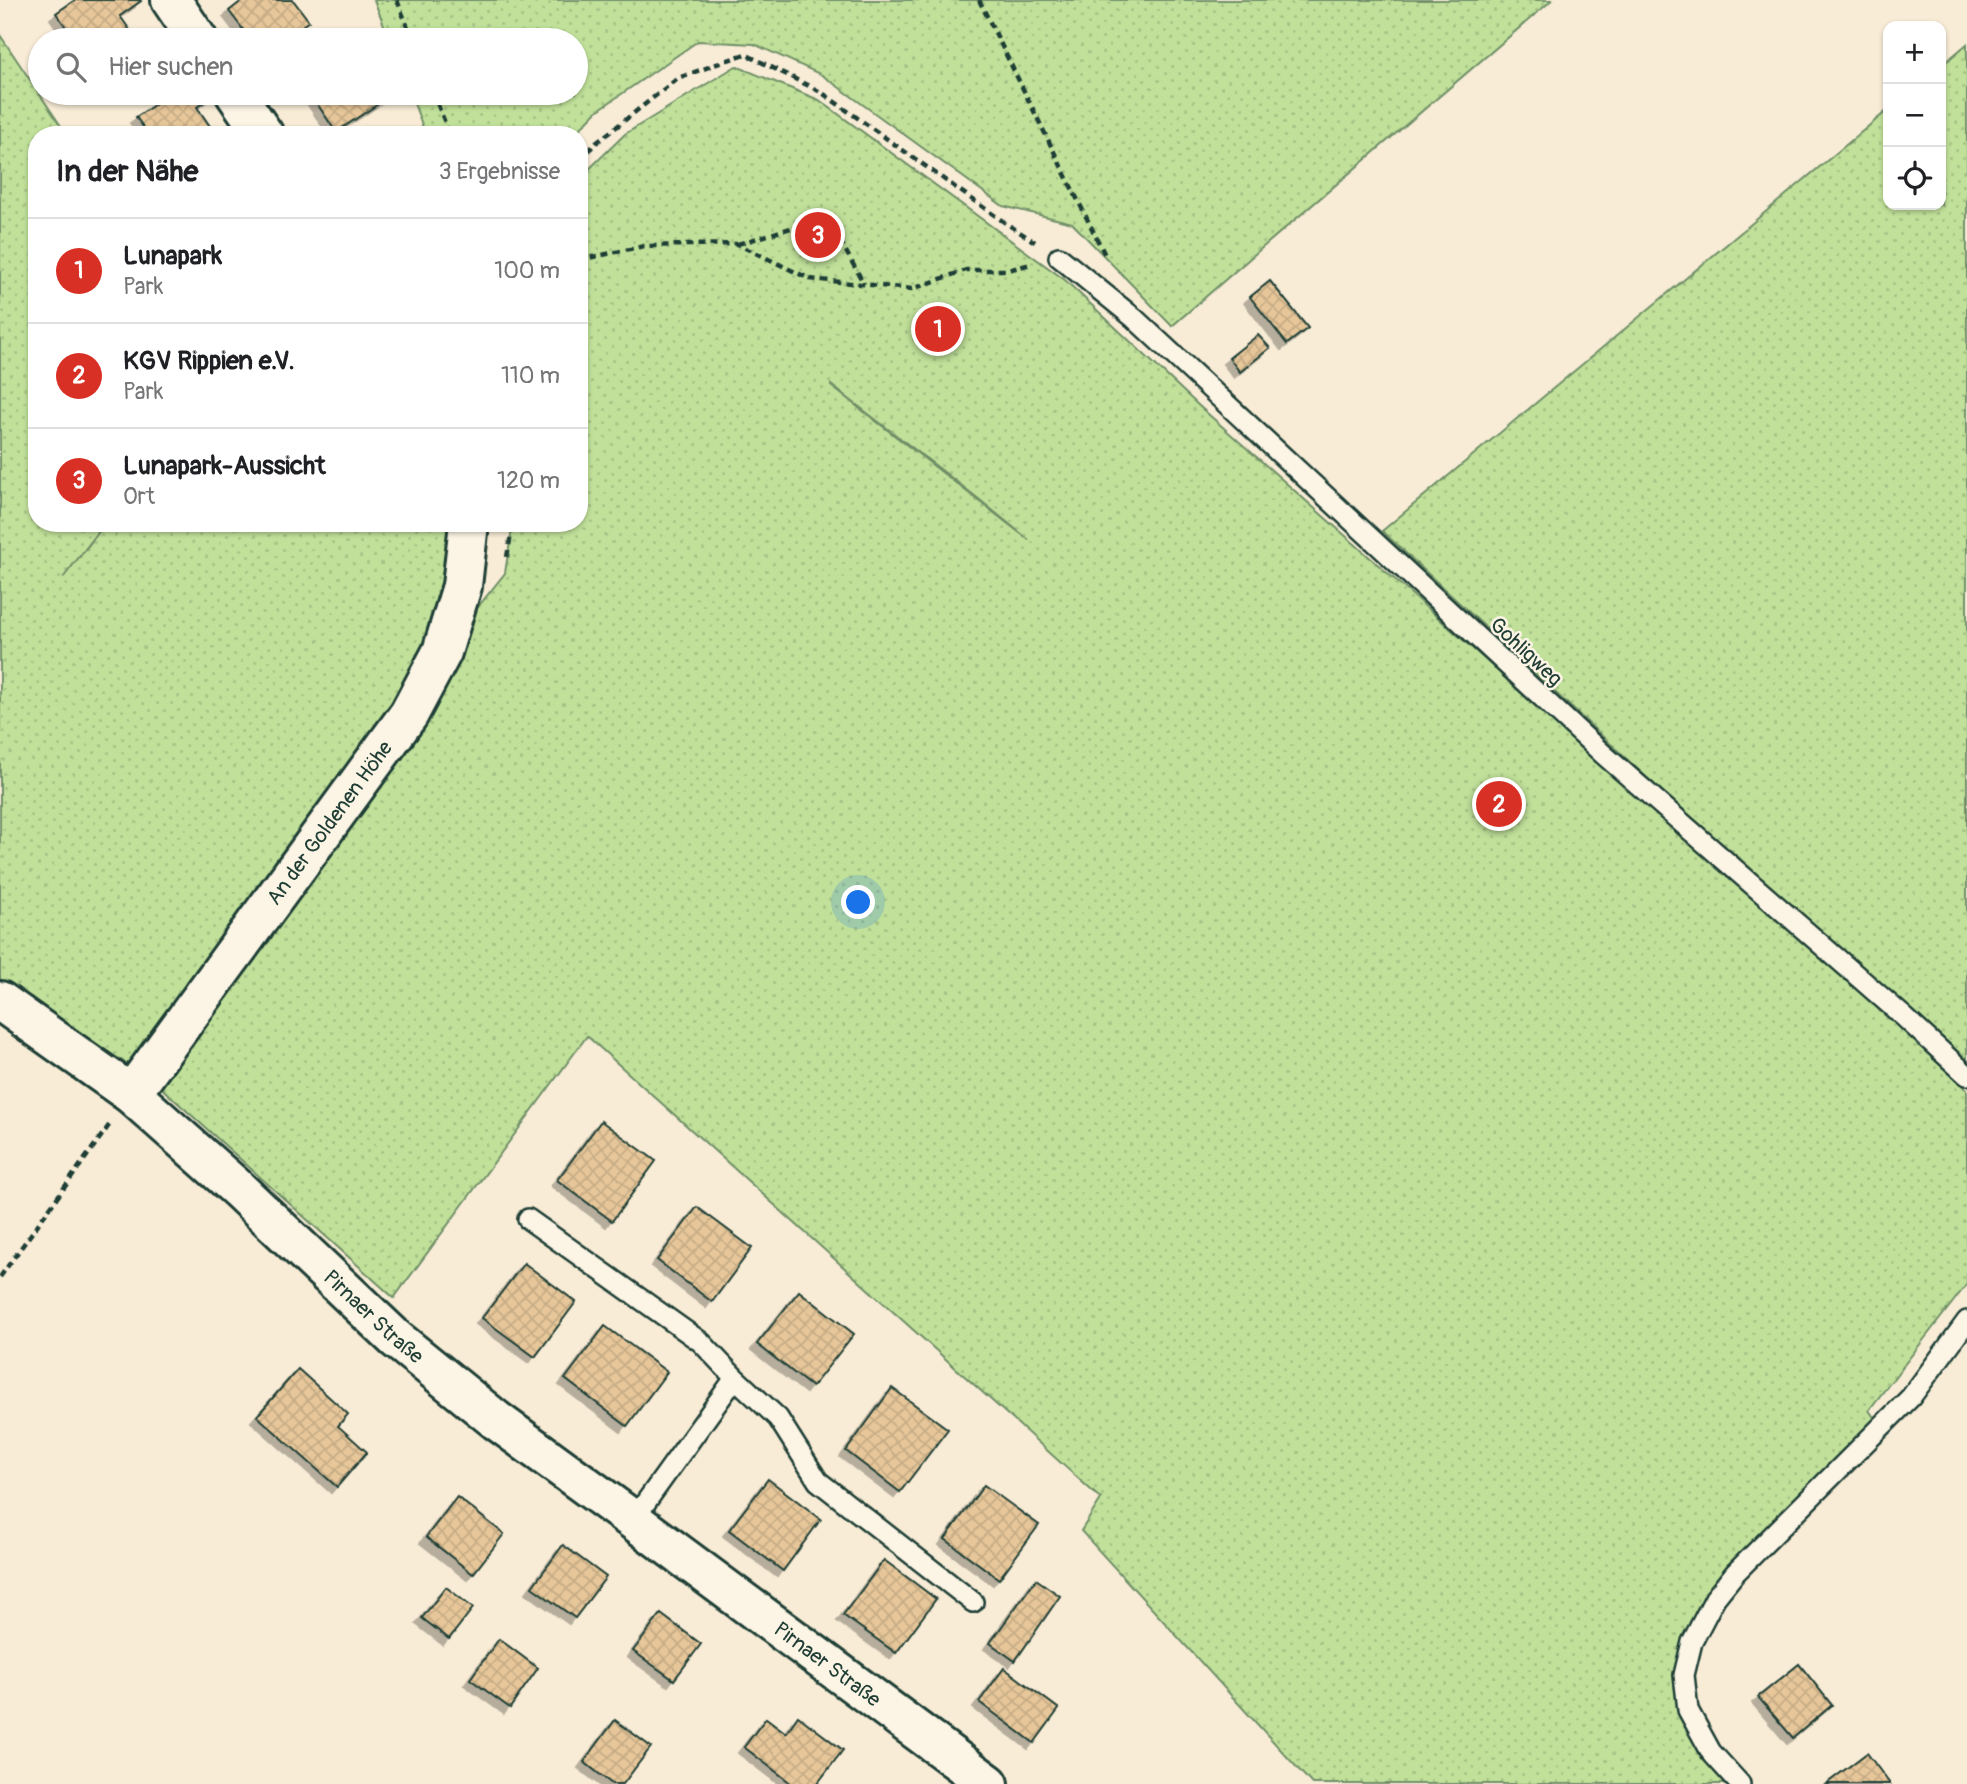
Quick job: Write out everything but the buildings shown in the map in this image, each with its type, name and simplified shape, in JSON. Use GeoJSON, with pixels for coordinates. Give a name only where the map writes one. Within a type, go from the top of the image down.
{"type":"FeatureCollection","features":[{"type":"Feature","properties":{"kind":"street"},"geometry":{"type":"LineString","coordinates":[[171,0],[190,28]]}},
{"type":"Feature","properties":{"kind":"street"},"geometry":{"type":"LineString","coordinates":[[243,105],[258,126]]}},
{"type":"Feature","properties":{"kind":"street","name":"An der Goldenen Höhe"},"geometry":{"type":"LineString","coordinates":[[131,1094],[409,714],[442,652],[462,586],[468,532]]}},
{"type":"Feature","properties":{"kind":"street","name":"Pirnaer Straße"},"geometry":{"type":"LineString","coordinates":[[0,1002],[131,1094],[238,1189],[396,1339],[496,1420],[989,1784]]}},
{"type":"Feature","properties":{"kind":"lane","name":"Gohligweg"},"geometry":{"type":"LineString","coordinates":[[1059,257],[1134,318],[1603,754],[1967,1075]]}},
{"type":"Feature","properties":{"kind":"lane"},"geometry":{"type":"LineString","coordinates":[[528,1219],[701,1342],[778,1418],[818,1481],[973,1602]]}},
{"type":"Feature","properties":{"kind":"lane"},"geometry":{"type":"LineString","coordinates":[[1740,1784],[1711,1752],[1688,1710],[1684,1675],[1692,1642],[1715,1598],[1735,1573],[1911,1397],[1967,1321]]}},
{"type":"Feature","properties":{"kind":"lane"},"geometry":{"type":"LineString","coordinates":[[633,1520],[735,1378]]}},
{"type":"Feature","properties":{"kind":"path"},"geometry":{"type":"LineString","coordinates":[[397,0],[408,28]]}},
{"type":"Feature","properties":{"kind":"path"},"geometry":{"type":"LineString","coordinates":[[979,0],[1093,229],[1134,318]]}},
{"type":"Feature","properties":{"kind":"path"},"geometry":{"type":"LineString","coordinates":[[588,151],[678,78],[744,54],[821,92],[1004,222],[1059,257]]}},
{"type":"Feature","properties":{"kind":"path"},"geometry":{"type":"LineString","coordinates":[[438,105],[446,126]]}},
{"type":"Feature","properties":{"kind":"path"},"geometry":{"type":"LineString","coordinates":[[588,258],[644,246],[737,244],[827,217],[864,284]]}},
{"type":"Feature","properties":{"kind":"path"},"geometry":{"type":"LineString","coordinates":[[737,244],[810,279],[912,289],[966,270],[1008,270],[1059,257]]}},
{"type":"Feature","properties":{"kind":"path"},"geometry":{"type":"LineString","coordinates":[[0,1277],[131,1094]]}},
{"type":"Feature","properties":{"kind":"green space"},"geometry":{"type":"Polygon","coordinates":[[[374,0],[1552,0],[1172,326],[1072,223],[1003,206],[822,75],[754,44],[698,41],[597,111],[583,126],[423,126],[415,105],[588,105],[588,28],[385,28],[374,0]]]}},
{"type":"Feature","properties":{"kind":"green space"},"geometry":{"type":"Polygon","coordinates":[[[0,35],[28,77],[28,105],[47,105],[61,126],[28,126],[28,532],[98,532],[63,578],[99,532],[453,532],[446,587],[427,651],[392,709],[312,821],[128,1065],[0,979],[0,35]]]}},
{"type":"Feature","properties":{"kind":"green space"},"geometry":{"type":"Polygon","coordinates":[[[1967,44],[1967,1076],[1382,531],[1883,114],[1883,210],[1946,210],[1946,62],[1967,44]]]}},
{"type":"Feature","properties":{"kind":"green space"},"geometry":{"type":"Polygon","coordinates":[[[736,66],[819,100],[1065,280],[1199,406],[1892,1020],[1967,1090],[1967,1284],[1869,1410],[1881,1428],[1735,1573],[1692,1642],[1688,1710],[1740,1784],[1312,1784],[1081,1531],[1101,1499],[587,1036],[394,1298],[146,1074],[442,652],[505,573],[512,532],[588,532],[588,170],[625,134],[736,66]],[[831,385],[831,386],[1029,540],[975,496],[831,385]]]}},
{"type":"Feature","properties":{"kind":"place","name":"Lunapark-Aussicht"},"geometry":{"type":"Point","coordinates":[818,235]}},
{"type":"Feature","properties":{"kind":"place","name":"Lunapark"},"geometry":{"type":"Point","coordinates":[938,329]}},
{"type":"Feature","properties":{"kind":"place","name":"KGV Rippien e.V."},"geometry":{"type":"Point","coordinates":[1499,804]}}]}
